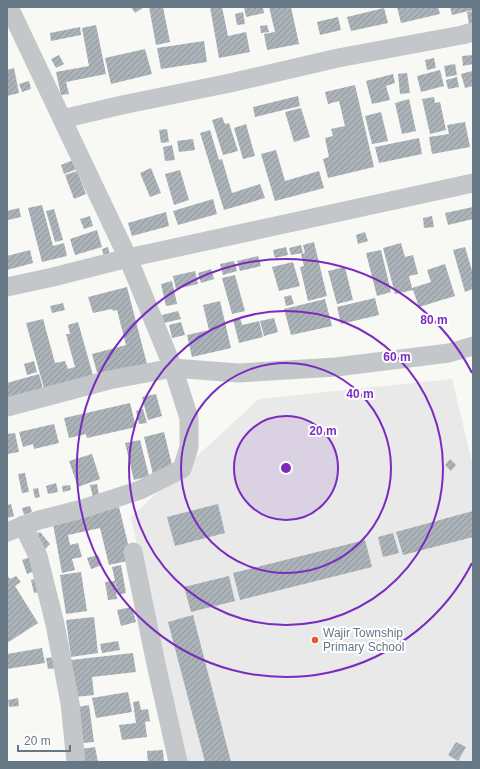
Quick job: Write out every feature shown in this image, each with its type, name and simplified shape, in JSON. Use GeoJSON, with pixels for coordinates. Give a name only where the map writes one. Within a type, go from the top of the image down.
{"type":"FeatureCollection","features":[{"type":"Feature","properties":{"kind":"street"},"geometry":{"type":"LineString","coordinates":[[9,7],[128,258],[173,368],[189,418],[189,446],[182,469],[140,490],[82,509],[15,528],[38,556],[55,624],[70,703],[76,762]]}},
{"type":"Feature","properties":{"kind":"street"},"geometry":{"type":"LineString","coordinates":[[62,119],[338,58],[455,37],[473,32]]}},
{"type":"Feature","properties":{"kind":"street"},"geometry":{"type":"LineString","coordinates":[[7,286],[53,277],[128,258],[473,183]]}},
{"type":"Feature","properties":{"kind":"street"},"geometry":{"type":"LineString","coordinates":[[7,408],[109,380],[173,368],[238,373],[336,367],[449,353],[473,346]]}},
{"type":"Feature","properties":{"kind":"street"},"geometry":{"type":"LineString","coordinates":[[133,552],[178,762]]}},
{"type":"Feature","properties":{"kind":"shaded area","name":"Wajir Township Primary School"},"geometry":{"type":"Polygon","coordinates":[[[452,379],[473,466],[473,762],[183,762],[131,517],[259,399],[452,379]]]}},
{"type":"Feature","properties":{"kind":"building"},"geometry":{"type":"Polygon","coordinates":[[[131,7],[144,7],[135,13],[131,7]]]}},
{"type":"Feature","properties":{"kind":"building"},"geometry":{"type":"Polygon","coordinates":[[[149,7],[163,7],[170,42],[156,45],[149,7]]]}},
{"type":"Feature","properties":{"kind":"building"},"geometry":{"type":"Polygon","coordinates":[[[210,7],[222,7],[228,36],[246,32],[250,52],[219,58],[210,7]]]}},
{"type":"Feature","properties":{"kind":"building"},"geometry":{"type":"Polygon","coordinates":[[[244,7],[263,7],[264,13],[246,17],[244,7]]]}},
{"type":"Feature","properties":{"kind":"building"},"geometry":{"type":"Polygon","coordinates":[[[269,7],[291,7],[299,44],[267,50],[264,34],[275,32],[269,7]]]}},
{"type":"Feature","properties":{"kind":"building"},"geometry":{"type":"Polygon","coordinates":[[[397,7],[438,7],[440,14],[401,23],[397,7]]]}},
{"type":"Feature","properties":{"kind":"building"},"geometry":{"type":"Polygon","coordinates":[[[450,7],[473,7],[473,10],[452,15],[450,7]]]}},
{"type":"Feature","properties":{"kind":"building"},"geometry":{"type":"Polygon","coordinates":[[[384,8],[388,23],[351,31],[347,17],[384,8]]]}},
{"type":"Feature","properties":{"kind":"building"},"geometry":{"type":"Polygon","coordinates":[[[473,11],[473,23],[469,24],[467,12],[473,11]]]}},
{"type":"Feature","properties":{"kind":"building"},"geometry":{"type":"Polygon","coordinates":[[[243,12],[245,24],[237,25],[235,14],[243,12]]]}},
{"type":"Feature","properties":{"kind":"building"},"geometry":{"type":"Polygon","coordinates":[[[338,17],[341,30],[320,35],[317,22],[338,17]]]}},
{"type":"Feature","properties":{"kind":"building"},"geometry":{"type":"Polygon","coordinates":[[[96,25],[106,74],[66,82],[69,94],[61,95],[56,72],[89,66],[82,28],[96,25]]]}},
{"type":"Feature","properties":{"kind":"building"},"geometry":{"type":"Polygon","coordinates":[[[267,25],[269,32],[261,33],[260,26],[267,25]]]}},
{"type":"Feature","properties":{"kind":"building"},"geometry":{"type":"Polygon","coordinates":[[[80,27],[81,35],[51,41],[50,33],[80,27]]]}},
{"type":"Feature","properties":{"kind":"building"},"geometry":{"type":"Polygon","coordinates":[[[204,41],[207,62],[161,69],[157,48],[204,41]]]}},
{"type":"Feature","properties":{"kind":"building"},"geometry":{"type":"Polygon","coordinates":[[[145,49],[152,74],[111,84],[105,58],[145,49]]]}},
{"type":"Feature","properties":{"kind":"building"},"geometry":{"type":"Polygon","coordinates":[[[59,55],[64,64],[56,68],[51,59],[59,55]]]}},
{"type":"Feature","properties":{"kind":"building"},"geometry":{"type":"Polygon","coordinates":[[[473,55],[473,64],[463,66],[462,56],[473,55]]]}},
{"type":"Feature","properties":{"kind":"building"},"geometry":{"type":"Polygon","coordinates":[[[434,58],[436,68],[427,70],[425,60],[434,58]]]}},
{"type":"Feature","properties":{"kind":"building"},"geometry":{"type":"Polygon","coordinates":[[[455,64],[457,75],[446,77],[444,66],[455,64]]]}},
{"type":"Feature","properties":{"kind":"building"},"geometry":{"type":"Polygon","coordinates":[[[14,68],[19,93],[7,96],[7,70],[14,68]]]}},
{"type":"Feature","properties":{"kind":"building"},"geometry":{"type":"Polygon","coordinates":[[[440,70],[444,86],[421,92],[417,76],[440,70]]]}},
{"type":"Feature","properties":{"kind":"building"},"geometry":{"type":"Polygon","coordinates":[[[472,71],[473,86],[465,88],[461,74],[472,71]]]}},
{"type":"Feature","properties":{"kind":"building"},"geometry":{"type":"Polygon","coordinates":[[[407,73],[410,93],[400,94],[398,74],[407,73]]]}},
{"type":"Feature","properties":{"kind":"building"},"geometry":{"type":"Polygon","coordinates":[[[393,74],[395,83],[386,86],[390,100],[372,104],[366,81],[393,74]]]}},
{"type":"Feature","properties":{"kind":"building"},"geometry":{"type":"Polygon","coordinates":[[[457,77],[459,87],[448,89],[446,80],[457,77]]]}},
{"type":"Feature","properties":{"kind":"building"},"geometry":{"type":"Polygon","coordinates":[[[29,81],[31,89],[22,92],[19,84],[29,81]]]}},
{"type":"Feature","properties":{"kind":"building"},"geometry":{"type":"Polygon","coordinates":[[[355,85],[374,167],[328,178],[323,159],[329,157],[325,138],[333,136],[331,129],[345,126],[339,101],[328,104],[325,92],[355,85]]]}},
{"type":"Feature","properties":{"kind":"building"},"geometry":{"type":"Polygon","coordinates":[[[298,96],[300,106],[255,117],[253,107],[298,96]]]}},
{"type":"Feature","properties":{"kind":"building"},"geometry":{"type":"Polygon","coordinates":[[[434,97],[435,103],[440,102],[446,130],[430,134],[422,99],[434,97]]]}},
{"type":"Feature","properties":{"kind":"building"},"geometry":{"type":"Polygon","coordinates":[[[409,99],[416,131],[402,134],[395,103],[409,99]]]}},
{"type":"Feature","properties":{"kind":"building"},"geometry":{"type":"Polygon","coordinates":[[[301,108],[310,137],[294,142],[285,112],[301,108]]]}},
{"type":"Feature","properties":{"kind":"building"},"geometry":{"type":"Polygon","coordinates":[[[381,112],[388,141],[372,144],[365,116],[381,112]]]}},
{"type":"Feature","properties":{"kind":"building"},"geometry":{"type":"Polygon","coordinates":[[[222,117],[225,124],[229,123],[238,151],[223,155],[212,120],[222,117]]]}},
{"type":"Feature","properties":{"kind":"building"},"geometry":{"type":"Polygon","coordinates":[[[465,122],[470,147],[432,154],[429,137],[449,134],[447,125],[465,122]]]}},
{"type":"Feature","properties":{"kind":"building"},"geometry":{"type":"Polygon","coordinates":[[[246,124],[255,156],[243,159],[234,128],[246,124]]]}},
{"type":"Feature","properties":{"kind":"building"},"geometry":{"type":"Polygon","coordinates":[[[167,129],[169,142],[161,143],[159,130],[167,129]]]}},
{"type":"Feature","properties":{"kind":"building"},"geometry":{"type":"Polygon","coordinates":[[[210,130],[219,160],[222,159],[232,193],[260,184],[265,198],[224,210],[200,133],[210,130]]]}},
{"type":"Feature","properties":{"kind":"building"},"geometry":{"type":"Polygon","coordinates":[[[419,138],[422,154],[379,163],[375,147],[419,138]]]}},
{"type":"Feature","properties":{"kind":"building"},"geometry":{"type":"Polygon","coordinates":[[[193,139],[195,150],[179,152],[177,141],[193,139]]]}},
{"type":"Feature","properties":{"kind":"building"},"geometry":{"type":"Polygon","coordinates":[[[172,145],[175,160],[165,161],[163,147],[172,145]]]}},
{"type":"Feature","properties":{"kind":"building"},"geometry":{"type":"Polygon","coordinates":[[[276,150],[285,181],[319,171],[324,188],[275,201],[261,154],[276,150]]]}},
{"type":"Feature","properties":{"kind":"building"},"geometry":{"type":"Polygon","coordinates":[[[73,160],[77,169],[64,174],[61,165],[73,160]]]}},
{"type":"Feature","properties":{"kind":"building"},"geometry":{"type":"Polygon","coordinates":[[[151,168],[161,193],[150,197],[140,173],[151,168]]]}},
{"type":"Feature","properties":{"kind":"building"},"geometry":{"type":"Polygon","coordinates":[[[180,170],[189,200],[174,205],[165,174],[180,170]]]}},
{"type":"Feature","properties":{"kind":"building"},"geometry":{"type":"Polygon","coordinates":[[[77,171],[86,194],[74,199],[65,175],[77,171]]]}},
{"type":"Feature","properties":{"kind":"building"},"geometry":{"type":"Polygon","coordinates":[[[213,199],[217,214],[178,225],[173,211],[213,199]]]}},
{"type":"Feature","properties":{"kind":"building"},"geometry":{"type":"Polygon","coordinates":[[[42,205],[53,246],[64,243],[67,256],[42,262],[28,208],[42,205]]]}},
{"type":"Feature","properties":{"kind":"building"},"geometry":{"type":"Polygon","coordinates":[[[473,207],[473,219],[448,225],[445,213],[473,207]]]}},
{"type":"Feature","properties":{"kind":"building"},"geometry":{"type":"Polygon","coordinates":[[[19,208],[21,217],[8,220],[7,211],[19,208]]]}},
{"type":"Feature","properties":{"kind":"building"},"geometry":{"type":"Polygon","coordinates":[[[54,209],[63,240],[55,242],[46,211],[54,209]]]}},
{"type":"Feature","properties":{"kind":"building"},"geometry":{"type":"Polygon","coordinates":[[[166,212],[169,226],[132,236],[128,223],[166,212]]]}},
{"type":"Feature","properties":{"kind":"building"},"geometry":{"type":"Polygon","coordinates":[[[90,216],[93,226],[84,229],[80,219],[90,216]]]}},
{"type":"Feature","properties":{"kind":"building"},"geometry":{"type":"Polygon","coordinates":[[[432,216],[434,227],[424,228],[423,218],[432,216]]]}},
{"type":"Feature","properties":{"kind":"building"},"geometry":{"type":"Polygon","coordinates":[[[97,230],[102,247],[75,255],[70,239],[97,230]]]}},
{"type":"Feature","properties":{"kind":"building"},"geometry":{"type":"Polygon","coordinates":[[[365,232],[368,241],[358,244],[356,235],[365,232]]]}},
{"type":"Feature","properties":{"kind":"building"},"geometry":{"type":"Polygon","coordinates":[[[314,242],[327,296],[308,301],[300,267],[304,266],[301,254],[305,253],[303,245],[314,242]]]}},
{"type":"Feature","properties":{"kind":"building"},"geometry":{"type":"Polygon","coordinates":[[[401,243],[405,257],[413,255],[418,274],[409,276],[412,288],[431,282],[427,270],[445,264],[455,296],[419,307],[413,290],[395,294],[383,248],[401,243]]]}},
{"type":"Feature","properties":{"kind":"building"},"geometry":{"type":"Polygon","coordinates":[[[301,245],[303,253],[291,255],[289,248],[301,245]]]}},
{"type":"Feature","properties":{"kind":"building"},"geometry":{"type":"Polygon","coordinates":[[[108,247],[110,255],[104,257],[102,249],[108,247]]]}},
{"type":"Feature","properties":{"kind":"building"},"geometry":{"type":"Polygon","coordinates":[[[286,247],[288,255],[275,258],[273,250],[286,247]]]}},
{"type":"Feature","properties":{"kind":"building"},"geometry":{"type":"Polygon","coordinates":[[[465,247],[473,274],[473,289],[465,292],[453,250],[465,247]]]}},
{"type":"Feature","properties":{"kind":"building"},"geometry":{"type":"Polygon","coordinates":[[[30,250],[33,263],[7,270],[7,256],[30,250]]]}},
{"type":"Feature","properties":{"kind":"building"},"geometry":{"type":"Polygon","coordinates":[[[381,250],[391,292],[377,296],[366,253],[381,250]]]}},
{"type":"Feature","properties":{"kind":"building"},"geometry":{"type":"Polygon","coordinates":[[[258,256],[261,266],[240,271],[237,261],[258,256]]]}},
{"type":"Feature","properties":{"kind":"building"},"geometry":{"type":"Polygon","coordinates":[[[234,261],[237,271],[223,275],[220,264],[234,261]]]}},
{"type":"Feature","properties":{"kind":"building"},"geometry":{"type":"Polygon","coordinates":[[[293,262],[300,286],[279,291],[272,267],[293,262]]]}},
{"type":"Feature","properties":{"kind":"building"},"geometry":{"type":"Polygon","coordinates":[[[345,267],[353,300],[337,304],[328,271],[345,267]]]}},
{"type":"Feature","properties":{"kind":"building"},"geometry":{"type":"Polygon","coordinates":[[[211,269],[214,279],[201,283],[198,273],[211,269]]]}},
{"type":"Feature","properties":{"kind":"building"},"geometry":{"type":"Polygon","coordinates":[[[195,271],[198,284],[176,289],[173,276],[195,271]]]}},
{"type":"Feature","properties":{"kind":"building"},"geometry":{"type":"Polygon","coordinates":[[[235,275],[245,311],[232,314],[222,278],[235,275]]]}},
{"type":"Feature","properties":{"kind":"building"},"geometry":{"type":"Polygon","coordinates":[[[172,281],[177,304],[166,306],[161,284],[172,281]]]}},
{"type":"Feature","properties":{"kind":"building"},"geometry":{"type":"Polygon","coordinates":[[[127,287],[147,364],[98,376],[92,354],[126,345],[117,310],[113,311],[112,309],[93,313],[88,297],[127,287]]]}},
{"type":"Feature","properties":{"kind":"building"},"geometry":{"type":"Polygon","coordinates":[[[291,295],[294,304],[286,306],[284,297],[291,295]]]}},
{"type":"Feature","properties":{"kind":"building"},"geometry":{"type":"Polygon","coordinates":[[[375,298],[379,315],[341,324],[337,307],[375,298]]]}},
{"type":"Feature","properties":{"kind":"building"},"geometry":{"type":"Polygon","coordinates":[[[325,299],[332,326],[291,335],[284,309],[325,299]]]}},
{"type":"Feature","properties":{"kind":"building"},"geometry":{"type":"Polygon","coordinates":[[[220,301],[231,348],[192,357],[187,335],[209,330],[203,305],[220,301]]]}},
{"type":"Feature","properties":{"kind":"building"},"geometry":{"type":"Polygon","coordinates":[[[63,303],[65,310],[52,313],[50,306],[63,303]]]}},
{"type":"Feature","properties":{"kind":"building"},"geometry":{"type":"Polygon","coordinates":[[[178,311],[181,319],[164,323],[162,315],[178,311]]]}},
{"type":"Feature","properties":{"kind":"building"},"geometry":{"type":"Polygon","coordinates":[[[240,318],[242,325],[259,321],[263,337],[239,343],[233,319],[240,318]]]}},
{"type":"Feature","properties":{"kind":"building"},"geometry":{"type":"Polygon","coordinates":[[[274,318],[278,332],[264,336],[260,321],[274,318]]]}},
{"type":"Feature","properties":{"kind":"building"},"geometry":{"type":"Polygon","coordinates":[[[43,319],[55,363],[65,361],[68,369],[75,367],[66,334],[70,334],[68,325],[78,322],[94,379],[45,392],[26,323],[43,319]]]}},
{"type":"Feature","properties":{"kind":"building"},"geometry":{"type":"Polygon","coordinates":[[[181,322],[185,335],[172,338],[169,325],[181,322]]]}},
{"type":"Feature","properties":{"kind":"building"},"geometry":{"type":"Polygon","coordinates":[[[34,361],[37,372],[27,375],[24,364],[34,361]]]}},
{"type":"Feature","properties":{"kind":"building"},"geometry":{"type":"Polygon","coordinates":[[[39,374],[43,389],[7,398],[7,383],[39,374]]]}},
{"type":"Feature","properties":{"kind":"building"},"geometry":{"type":"Polygon","coordinates":[[[156,394],[162,416],[148,420],[142,397],[156,394]]]}},
{"type":"Feature","properties":{"kind":"building"},"geometry":{"type":"Polygon","coordinates":[[[130,403],[136,427],[87,438],[86,434],[69,438],[64,418],[130,403]]]}},
{"type":"Feature","properties":{"kind":"building"},"geometry":{"type":"Polygon","coordinates":[[[143,409],[147,423],[139,424],[136,411],[143,409]]]}},
{"type":"Feature","properties":{"kind":"building"},"geometry":{"type":"Polygon","coordinates":[[[54,424],[59,443],[34,449],[33,444],[23,447],[19,432],[54,424]]]}},
{"type":"Feature","properties":{"kind":"building"},"geometry":{"type":"Polygon","coordinates":[[[164,432],[173,469],[153,474],[144,437],[164,432]]]}},
{"type":"Feature","properties":{"kind":"building"},"geometry":{"type":"Polygon","coordinates":[[[15,433],[19,452],[7,454],[7,434],[15,433]]]}},
{"type":"Feature","properties":{"kind":"building"},"geometry":{"type":"Polygon","coordinates":[[[140,440],[149,476],[134,480],[125,443],[140,440]]]}},
{"type":"Feature","properties":{"kind":"building"},"geometry":{"type":"Polygon","coordinates":[[[92,454],[100,479],[78,487],[69,461],[92,454]]]}},
{"type":"Feature","properties":{"kind":"building"},"geometry":{"type":"Polygon","coordinates":[[[450,459],[456,465],[451,471],[445,465],[450,459]]]}},
{"type":"Feature","properties":{"kind":"building"},"geometry":{"type":"Polygon","coordinates":[[[25,473],[29,492],[22,493],[18,474],[25,473]]]}},
{"type":"Feature","properties":{"kind":"building"},"geometry":{"type":"Polygon","coordinates":[[[56,483],[58,492],[48,494],[46,486],[56,483]]]}},
{"type":"Feature","properties":{"kind":"building"},"geometry":{"type":"Polygon","coordinates":[[[97,484],[99,495],[93,497],[90,485],[97,484]]]}},
{"type":"Feature","properties":{"kind":"building"},"geometry":{"type":"Polygon","coordinates":[[[70,485],[71,490],[63,492],[62,486],[70,485]]]}},
{"type":"Feature","properties":{"kind":"building"},"geometry":{"type":"Polygon","coordinates":[[[38,488],[40,497],[35,498],[33,489],[38,488]]]}},
{"type":"Feature","properties":{"kind":"building"},"geometry":{"type":"Polygon","coordinates":[[[11,504],[14,516],[7,518],[7,505],[11,504]]]}},
{"type":"Feature","properties":{"kind":"building"},"geometry":{"type":"Polygon","coordinates":[[[218,504],[225,533],[175,546],[167,517],[218,504]]]}},
{"type":"Feature","properties":{"kind":"building"},"geometry":{"type":"Polygon","coordinates":[[[30,506],[32,512],[24,515],[22,508],[30,506]]]}},
{"type":"Feature","properties":{"kind":"building"},"geometry":{"type":"Polygon","coordinates":[[[119,507],[132,560],[109,565],[100,528],[68,535],[70,545],[78,543],[82,557],[72,559],[75,570],[62,573],[53,524],[119,507]]]}},
{"type":"Feature","properties":{"kind":"building"},"geometry":{"type":"Polygon","coordinates":[[[473,511],[473,537],[403,555],[396,532],[473,511]]]}},
{"type":"Feature","properties":{"kind":"building"},"geometry":{"type":"Polygon","coordinates":[[[40,532],[50,544],[44,550],[33,536],[40,532]]]}},
{"type":"Feature","properties":{"kind":"building"},"geometry":{"type":"Polygon","coordinates":[[[393,533],[399,553],[383,557],[378,537],[393,533]]]}},
{"type":"Feature","properties":{"kind":"building"},"geometry":{"type":"Polygon","coordinates":[[[365,540],[372,567],[240,600],[233,573],[365,540]]]}},
{"type":"Feature","properties":{"kind":"building"},"geometry":{"type":"Polygon","coordinates":[[[98,555],[102,565],[91,569],[87,558],[98,555]]]}},
{"type":"Feature","properties":{"kind":"building"},"geometry":{"type":"Polygon","coordinates":[[[30,557],[35,571],[27,574],[22,560],[30,557]]]}},
{"type":"Feature","properties":{"kind":"building"},"geometry":{"type":"Polygon","coordinates":[[[121,565],[126,593],[118,595],[112,567],[121,565]]]}},
{"type":"Feature","properties":{"kind":"building"},"geometry":{"type":"Polygon","coordinates":[[[81,572],[87,611],[66,614],[60,575],[81,572]]]}},
{"type":"Feature","properties":{"kind":"building"},"geometry":{"type":"Polygon","coordinates":[[[7,575],[10,579],[16,576],[21,582],[15,586],[38,623],[7,643],[7,575]]]}},
{"type":"Feature","properties":{"kind":"building"},"geometry":{"type":"Polygon","coordinates":[[[229,576],[235,601],[191,612],[184,587],[229,576]]]}},
{"type":"Feature","properties":{"kind":"building"},"geometry":{"type":"Polygon","coordinates":[[[39,578],[41,592],[34,593],[31,580],[39,578]]]}},
{"type":"Feature","properties":{"kind":"building"},"geometry":{"type":"Polygon","coordinates":[[[115,581],[117,599],[108,600],[105,582],[115,581]]]}},
{"type":"Feature","properties":{"kind":"building"},"geometry":{"type":"Polygon","coordinates":[[[132,607],[136,622],[121,626],[117,610],[132,607]]]}},
{"type":"Feature","properties":{"kind":"building"},"geometry":{"type":"Polygon","coordinates":[[[193,615],[231,762],[205,762],[168,622],[193,615]]]}},
{"type":"Feature","properties":{"kind":"building"},"geometry":{"type":"Polygon","coordinates":[[[94,617],[98,653],[71,657],[66,620],[94,617]]]}},
{"type":"Feature","properties":{"kind":"building"},"geometry":{"type":"Polygon","coordinates":[[[118,641],[120,650],[102,653],[100,644],[118,641]]]}},
{"type":"Feature","properties":{"kind":"building"},"geometry":{"type":"Polygon","coordinates":[[[42,648],[45,663],[7,669],[7,654],[42,648]]]}},
{"type":"Feature","properties":{"kind":"building"},"geometry":{"type":"Polygon","coordinates":[[[133,653],[136,672],[92,677],[94,695],[75,697],[71,660],[133,653]]]}},
{"type":"Feature","properties":{"kind":"building"},"geometry":{"type":"Polygon","coordinates":[[[55,657],[57,668],[48,669],[46,658],[55,657]]]}},
{"type":"Feature","properties":{"kind":"building"},"geometry":{"type":"Polygon","coordinates":[[[128,692],[132,712],[96,718],[92,698],[128,692]]]}},
{"type":"Feature","properties":{"kind":"building"},"geometry":{"type":"Polygon","coordinates":[[[18,698],[19,706],[9,707],[8,700],[18,698]]]}},
{"type":"Feature","properties":{"kind":"building"},"geometry":{"type":"Polygon","coordinates":[[[139,701],[141,710],[148,709],[150,721],[145,722],[147,737],[122,740],[119,725],[136,723],[133,702],[139,701]]]}},
{"type":"Feature","properties":{"kind":"building"},"geometry":{"type":"Polygon","coordinates":[[[89,705],[94,742],[83,743],[77,707],[89,705]]]}},
{"type":"Feature","properties":{"kind":"building"},"geometry":{"type":"Polygon","coordinates":[[[456,742],[466,747],[458,761],[448,755],[456,742]]]}},
{"type":"Feature","properties":{"kind":"building"},"geometry":{"type":"Polygon","coordinates":[[[95,747],[98,762],[83,762],[81,749],[95,747]]]}},
{"type":"Feature","properties":{"kind":"building"},"geometry":{"type":"Polygon","coordinates":[[[163,750],[164,762],[148,762],[147,751],[163,750]]]}},
{"type":"Feature","properties":{"kind":"place","name":"Wajir Township Primary School"},"geometry":{"type":"Point","coordinates":[315,640]}}]}
